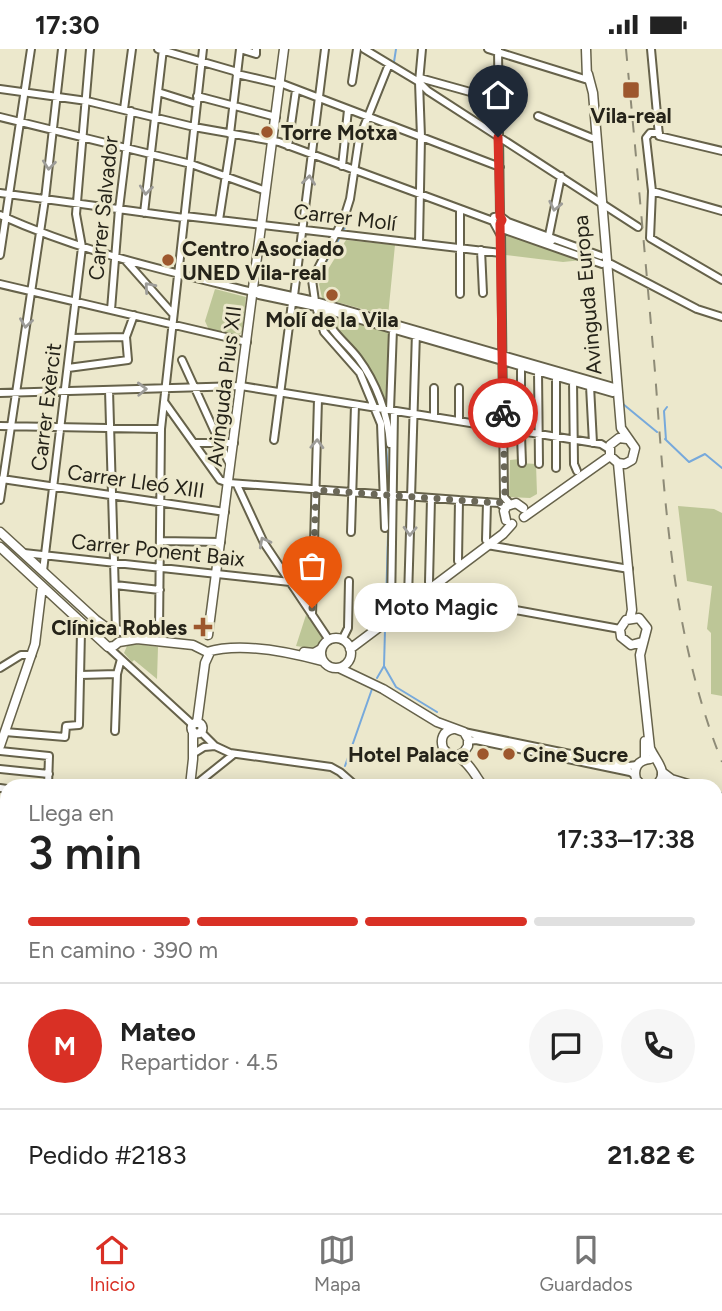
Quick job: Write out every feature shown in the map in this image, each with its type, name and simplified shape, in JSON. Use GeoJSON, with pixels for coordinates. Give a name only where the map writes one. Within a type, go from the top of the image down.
{"type":"FeatureCollection","features":[{"type":"Feature","properties":{"kind":"main road","name":"Avinguda Pius XII"},"geometry":{"type":"LineString","coordinates":[[208,637],[225,512],[233,484],[231,467],[284,49]]}},
{"type":"Feature","properties":{"kind":"main road"},"geometry":{"type":"LineString","coordinates":[[586,49],[598,201]]}},
{"type":"Feature","properties":{"kind":"main road"},"geometry":{"type":"LineString","coordinates":[[588,78],[595,120],[598,201]]}},
{"type":"Feature","properties":{"kind":"main road","name":"Avinguda Europa"},"geometry":{"type":"LineString","coordinates":[[598,201],[614,389],[621,428],[627,439]]}},
{"type":"Feature","properties":{"kind":"main road","name":"Avinguda Europa"},"geometry":{"type":"LineString","coordinates":[[598,201],[614,389],[615,440]]}},
{"type":"Feature","properties":{"kind":"main road"},"geometry":{"type":"LineString","coordinates":[[523,512],[610,451],[615,440],[627,439],[634,444],[635,452],[632,460],[621,463]]}},
{"type":"Feature","properties":{"kind":"main road"},"geometry":{"type":"LineString","coordinates":[[610,451],[621,463],[636,610],[634,618]]}},
{"type":"Feature","properties":{"kind":"main road"},"geometry":{"type":"LineString","coordinates":[[346,644],[486,543],[504,525],[520,522],[523,512],[529,507],[610,451]]}},
{"type":"Feature","properties":{"kind":"main road"},"geometry":{"type":"LineString","coordinates":[[621,463],[632,610],[634,618],[645,624],[648,632],[642,642],[640,655],[650,748],[655,760],[661,765],[662,779]]}},
{"type":"Feature","properties":{"kind":"main road"},"geometry":{"type":"LineString","coordinates":[[509,522],[504,503],[516,503],[523,512]]}},
{"type":"Feature","properties":{"kind":"main road"},"geometry":{"type":"LineString","coordinates":[[101,639],[102,632],[114,630],[193,641],[208,637],[223,643],[309,653],[321,649],[329,640],[346,644],[422,593],[458,561],[496,539],[509,522]]}},
{"type":"Feature","properties":{"kind":"main road"},"geometry":{"type":"LineString","coordinates":[[0,532],[43,572],[114,630],[115,644]]}},
{"type":"Feature","properties":{"kind":"main road"},"geometry":{"type":"LineString","coordinates":[[0,547],[85,626],[101,639],[115,644],[137,639],[193,645],[207,650],[224,647],[293,653],[322,661],[333,669],[348,662]]}},
{"type":"Feature","properties":{"kind":"main road"},"geometry":{"type":"LineString","coordinates":[[0,748],[32,655],[42,586]]}},
{"type":"Feature","properties":{"kind":"main road"},"geometry":{"type":"LineString","coordinates":[[634,618],[623,622],[620,629],[624,641],[631,645],[636,656],[646,748],[635,775],[638,779]]}},
{"type":"Feature","properties":{"kind":"main road"},"geometry":{"type":"LineString","coordinates":[[207,650],[199,643],[208,637]]}},
{"type":"Feature","properties":{"kind":"main road"},"geometry":{"type":"LineString","coordinates":[[193,779],[208,637]]}},
{"type":"Feature","properties":{"kind":"main road"},"geometry":{"type":"LineString","coordinates":[[631,645],[642,642]]}},
{"type":"Feature","properties":{"kind":"main road"},"geometry":{"type":"LineString","coordinates":[[346,644],[351,669],[363,679]]}},
{"type":"Feature","properties":{"kind":"main road"},"geometry":{"type":"LineString","coordinates":[[321,649],[322,661]]}},
{"type":"Feature","properties":{"kind":"main road"},"geometry":{"type":"LineString","coordinates":[[340,668],[453,729],[464,732],[468,760],[480,779]]}},
{"type":"Feature","properties":{"kind":"main road"},"geometry":{"type":"LineString","coordinates":[[421,711],[442,737],[444,751],[465,762],[479,779]]}},
{"type":"Feature","properties":{"kind":"main road"},"geometry":{"type":"LineString","coordinates":[[442,737],[446,731],[453,729]]}},
{"type":"Feature","properties":{"kind":"main road"},"geometry":{"type":"LineString","coordinates":[[457,756],[467,746]]}},
{"type":"Feature","properties":{"kind":"main road"},"geometry":{"type":"LineString","coordinates":[[641,762],[655,760]]}},
{"type":"Feature","properties":{"kind":"street"},"geometry":{"type":"LineString","coordinates":[[0,255],[3,216],[9,194],[31,49]]}},
{"type":"Feature","properties":{"kind":"street"},"geometry":{"type":"LineString","coordinates":[[0,500],[38,231],[45,199],[62,49]]}},
{"type":"Feature","properties":{"kind":"street","name":"Carrer Exèrcit"},"geometry":{"type":"LineString","coordinates":[[43,572],[82,247],[76,214],[90,49]]}},
{"type":"Feature","properties":{"kind":"street","name":"Carrer Salvador"},"geometry":{"type":"LineString","coordinates":[[111,310],[132,49]]}},
{"type":"Feature","properties":{"kind":"street"},"geometry":{"type":"LineString","coordinates":[[144,213],[162,49],[237,74],[280,84],[500,167]]}},
{"type":"Feature","properties":{"kind":"street"},"geometry":{"type":"LineString","coordinates":[[154,637],[159,631],[160,429],[203,49]]}},
{"type":"Feature","properties":{"kind":"street"},"geometry":{"type":"LineString","coordinates":[[219,220],[240,49],[256,54],[256,49]]}},
{"type":"Feature","properties":{"kind":"street"},"geometry":{"type":"LineString","coordinates":[[275,440],[325,49]]}},
{"type":"Feature","properties":{"kind":"street"},"geometry":{"type":"LineString","coordinates":[[352,82],[357,49]]}},
{"type":"Feature","properties":{"kind":"street"},"geometry":{"type":"LineString","coordinates":[[364,49],[420,80],[499,100]]}},
{"type":"Feature","properties":{"kind":"street"},"geometry":{"type":"LineString","coordinates":[[419,243],[422,49]]}},
{"type":"Feature","properties":{"kind":"street"},"geometry":{"type":"LineString","coordinates":[[488,49],[588,78]]}},
{"type":"Feature","properties":{"kind":"street"},"geometry":{"type":"LineString","coordinates":[[650,49],[659,135]]}},
{"type":"Feature","properties":{"kind":"street"},"geometry":{"type":"LineString","coordinates":[[165,403],[220,480],[233,484],[385,495],[394,491],[411,497],[504,503],[498,50]]}},
{"type":"Feature","properties":{"kind":"street"},"geometry":{"type":"LineString","coordinates":[[386,410],[360,373],[324,332],[315,304],[315,287],[312,280],[338,234],[350,199],[359,139],[389,64]]}},
{"type":"Feature","properties":{"kind":"street"},"geometry":{"type":"LineString","coordinates":[[420,80],[428,90],[638,227]]}},
{"type":"Feature","properties":{"kind":"street"},"geometry":{"type":"LineString","coordinates":[[428,90],[433,82]]}},
{"type":"Feature","properties":{"kind":"street"},"geometry":{"type":"LineString","coordinates":[[0,89],[87,100],[194,127],[273,141],[601,260]]}},
{"type":"Feature","properties":{"kind":"street"},"geometry":{"type":"LineString","coordinates":[[288,146],[296,90]]}},
{"type":"Feature","properties":{"kind":"street"},"geometry":{"type":"LineString","coordinates":[[158,92],[196,104]]}},
{"type":"Feature","properties":{"kind":"street"},"geometry":{"type":"LineString","coordinates":[[197,96],[276,117]]}},
{"type":"Feature","properties":{"kind":"street"},"geometry":{"type":"LineString","coordinates":[[342,166],[348,110]]}},
{"type":"Feature","properties":{"kind":"street"},"geometry":{"type":"LineString","coordinates":[[538,116],[592,138]]}},
{"type":"Feature","properties":{"kind":"street"},"geometry":{"type":"LineString","coordinates":[[0,117],[191,164],[266,191]]}},
{"type":"Feature","properties":{"kind":"street"},"geometry":{"type":"LineString","coordinates":[[722,151],[650,133],[646,138],[652,191],[650,238],[722,280]]}},
{"type":"Feature","properties":{"kind":"street"},"geometry":{"type":"LineString","coordinates":[[549,236],[561,176]]}},
{"type":"Feature","properties":{"kind":"street"},"geometry":{"type":"LineString","coordinates":[[652,191],[722,211]]}},
{"type":"Feature","properties":{"kind":"street","name":"Carrer Molí"},"geometry":{"type":"LineString","coordinates":[[0,193],[144,213],[500,253]]}},
{"type":"Feature","properties":{"kind":"street"},"geometry":{"type":"LineString","coordinates":[[460,209],[460,294]]}},
{"type":"Feature","properties":{"kind":"street"},"geometry":{"type":"LineString","coordinates":[[3,216],[114,258],[284,301],[293,300]]}},
{"type":"Feature","properties":{"kind":"street"},"geometry":{"type":"LineString","coordinates":[[499,224],[515,234],[601,260]]}},
{"type":"Feature","properties":{"kind":"street"},"geometry":{"type":"LineString","coordinates":[[499,224],[549,236],[696,309],[722,317]]}},
{"type":"Feature","properties":{"kind":"street"},"geometry":{"type":"LineString","coordinates":[[509,227],[515,234]]}},
{"type":"Feature","properties":{"kind":"street"},"geometry":{"type":"LineString","coordinates":[[481,250],[483,293]]}},
{"type":"Feature","properties":{"kind":"street"},"geometry":{"type":"LineString","coordinates":[[126,261],[173,314]]}},
{"type":"Feature","properties":{"kind":"street"},"geometry":{"type":"LineString","coordinates":[[0,284],[247,342]]}},
{"type":"Feature","properties":{"kind":"street"},"geometry":{"type":"LineString","coordinates":[[253,292],[260,289],[614,389]]}},
{"type":"Feature","properties":{"kind":"street"},"geometry":{"type":"LineString","coordinates":[[315,304],[324,310],[416,333]]}},
{"type":"Feature","properties":{"kind":"street"},"geometry":{"type":"LineString","coordinates":[[324,310],[330,328],[365,368],[386,410],[394,491],[387,613]]}},
{"type":"Feature","properties":{"kind":"street"},"geometry":{"type":"LineString","coordinates":[[68,368],[128,360],[126,337],[134,315]]}},
{"type":"Feature","properties":{"kind":"street"},"geometry":{"type":"LineString","coordinates":[[385,528],[381,424],[386,410],[393,329]]}},
{"type":"Feature","properties":{"kind":"street"},"geometry":{"type":"LineString","coordinates":[[408,598],[416,333]]}},
{"type":"Feature","properties":{"kind":"street"},"geometry":{"type":"LineString","coordinates":[[71,338],[126,337]]}},
{"type":"Feature","properties":{"kind":"street"},"geometry":{"type":"LineString","coordinates":[[502,358],[538,372],[590,386],[614,389]]}},
{"type":"Feature","properties":{"kind":"street"},"geometry":{"type":"LineString","coordinates":[[182,360],[231,467]]}},
{"type":"Feature","properties":{"kind":"street"},"geometry":{"type":"LineString","coordinates":[[521,370],[522,463]]}},
{"type":"Feature","properties":{"kind":"street"},"geometry":{"type":"LineString","coordinates":[[538,372],[539,464]]}},
{"type":"Feature","properties":{"kind":"street"},"geometry":{"type":"LineString","coordinates":[[556,376],[556,468]]}},
{"type":"Feature","properties":{"kind":"street"},"geometry":{"type":"LineString","coordinates":[[573,381],[574,464],[578,471]]}},
{"type":"Feature","properties":{"kind":"street"},"geometry":{"type":"LineString","coordinates":[[0,393],[241,386],[593,443],[610,451]]}},
{"type":"Feature","properties":{"kind":"street"},"geometry":{"type":"LineString","coordinates":[[590,386],[593,443]]}},
{"type":"Feature","properties":{"kind":"street"},"geometry":{"type":"LineString","coordinates":[[434,417],[435,388]]}},
{"type":"Feature","properties":{"kind":"street"},"geometry":{"type":"LineString","coordinates":[[459,388],[459,421]]}},
{"type":"Feature","properties":{"kind":"street"},"geometry":{"type":"LineString","coordinates":[[485,389],[485,425]]}},
{"type":"Feature","properties":{"kind":"street"},"geometry":{"type":"LineString","coordinates":[[109,390],[114,630]]}},
{"type":"Feature","properties":{"kind":"street"},"geometry":{"type":"LineString","coordinates":[[312,615],[318,399]]}},
{"type":"Feature","properties":{"kind":"street"},"geometry":{"type":"LineString","coordinates":[[351,532],[355,405]]}},
{"type":"Feature","properties":{"kind":"street"},"geometry":{"type":"LineString","coordinates":[[0,426],[160,429]]}},
{"type":"Feature","properties":{"kind":"street"},"geometry":{"type":"LineString","coordinates":[[194,443],[234,443]]}},
{"type":"Feature","properties":{"kind":"street","name":"Carrer Lleó XIII"},"geometry":{"type":"LineString","coordinates":[[2,479],[225,512]]}},
{"type":"Feature","properties":{"kind":"street"},"geometry":{"type":"LineString","coordinates":[[233,484],[264,543],[329,640]]}},
{"type":"Feature","properties":{"kind":"street"},"geometry":{"type":"LineString","coordinates":[[431,498],[432,583],[441,596]]}},
{"type":"Feature","properties":{"kind":"street"},"geometry":{"type":"LineString","coordinates":[[458,561],[459,500]]}},
{"type":"Feature","properties":{"kind":"street"},"geometry":{"type":"LineString","coordinates":[[487,502],[486,543],[500,548],[629,569]]}},
{"type":"Feature","properties":{"kind":"street"},"geometry":{"type":"LineString","coordinates":[[496,539],[500,548]]}},
{"type":"Feature","properties":{"kind":"street"},"geometry":{"type":"LineString","coordinates":[[160,541],[221,542]]}},
{"type":"Feature","properties":{"kind":"street","name":"Carrer Ponent Baix"},"geometry":{"type":"LineString","coordinates":[[23,553],[290,582]]}},
{"type":"Feature","properties":{"kind":"street"},"geometry":{"type":"LineString","coordinates":[[346,644],[349,581]]}},
{"type":"Feature","properties":{"kind":"street"},"geometry":{"type":"LineString","coordinates":[[115,585],[160,590]]}},
{"type":"Feature","properties":{"kind":"street"},"geometry":{"type":"LineString","coordinates":[[383,589],[387,613]]}},
{"type":"Feature","properties":{"kind":"street"},"geometry":{"type":"LineString","coordinates":[[422,593],[620,629]]}},
{"type":"Feature","properties":{"kind":"street"},"geometry":{"type":"LineString","coordinates":[[5,732],[65,737],[65,726],[79,725],[81,631],[85,626]]}},
{"type":"Feature","properties":{"kind":"street"},"geometry":{"type":"LineString","coordinates":[[115,644],[121,659],[215,746],[234,754],[331,767],[348,779]]}},
{"type":"Feature","properties":{"kind":"street"},"geometry":{"type":"LineString","coordinates":[[0,668],[21,655],[32,655]]}},
{"type":"Feature","properties":{"kind":"street"},"geometry":{"type":"LineString","coordinates":[[115,731],[117,674],[121,659]]}},
{"type":"Feature","properties":{"kind":"street"},"geometry":{"type":"LineString","coordinates":[[80,675],[117,674]]}},
{"type":"Feature","properties":{"kind":"street"},"geometry":{"type":"LineString","coordinates":[[182,715],[198,711]]}},
{"type":"Feature","properties":{"kind":"street"},"geometry":{"type":"LineString","coordinates":[[464,732],[629,766],[641,762]]}},
{"type":"Feature","properties":{"kind":"street"},"geometry":{"type":"LineString","coordinates":[[467,746],[476,740],[635,775]]}},
{"type":"Feature","properties":{"kind":"street"},"geometry":{"type":"LineString","coordinates":[[195,755],[204,747],[215,746]]}},
{"type":"Feature","properties":{"kind":"street"},"geometry":{"type":"LineString","coordinates":[[0,748],[49,756],[48,779]]}},
{"type":"Feature","properties":{"kind":"street"},"geometry":{"type":"LineString","coordinates":[[201,779],[234,754]]}},
{"type":"Feature","properties":{"kind":"street"},"geometry":{"type":"LineString","coordinates":[[0,769],[48,774]]}},
{"type":"Feature","properties":{"kind":"green space"},"geometry":{"type":"Polygon","coordinates":[[[505,233],[582,260],[563,262],[505,255],[505,233]]]}},
{"type":"Feature","properties":{"kind":"green space"},"geometry":{"type":"Polygon","coordinates":[[[346,240],[395,245],[388,316],[322,298],[319,284],[346,240]]]}},
{"type":"Feature","properties":{"kind":"green space"},"geometry":{"type":"Polygon","coordinates":[[[215,289],[246,297],[242,332],[238,336],[209,330],[205,321],[215,289]]]}},
{"type":"Feature","properties":{"kind":"green space"},"geometry":{"type":"Polygon","coordinates":[[[327,316],[390,332],[388,405],[384,405],[371,378],[336,333],[327,316]]]}},
{"type":"Feature","properties":{"kind":"green space"},"geometry":{"type":"Polygon","coordinates":[[[520,459],[520,463],[536,464],[537,494],[530,498],[509,497],[510,460],[520,459]]]}},
{"type":"Feature","properties":{"kind":"green space"},"geometry":{"type":"Polygon","coordinates":[[[678,506],[714,509],[722,513],[722,696],[711,694],[711,633],[707,629],[712,586],[687,581],[678,506]]]}},
{"type":"Feature","properties":{"kind":"green space"},"geometry":{"type":"Polygon","coordinates":[[[306,615],[324,637],[315,649],[296,646],[306,615]]]}},
{"type":"Feature","properties":{"kind":"green space"},"geometry":{"type":"Polygon","coordinates":[[[136,644],[158,647],[157,679],[134,660],[132,662],[124,653],[127,646],[136,644]]]}},
{"type":"Feature","properties":{"kind":"waterway"},"geometry":{"type":"LineString","coordinates":[[394,62],[396,49]]}},
{"type":"Feature","properties":{"kind":"waterway"},"geometry":{"type":"LineString","coordinates":[[373,113],[391,69]]}},
{"type":"Feature","properties":{"kind":"waterway"},"geometry":{"type":"LineString","coordinates":[[344,230],[353,201],[356,177]]}},
{"type":"Feature","properties":{"kind":"waterway"},"geometry":{"type":"LineString","coordinates":[[318,276],[340,237]]}},
{"type":"Feature","properties":{"kind":"waterway"},"geometry":{"type":"LineString","coordinates":[[316,284],[318,296]]}},
{"type":"Feature","properties":{"kind":"waterway"},"geometry":{"type":"LineString","coordinates":[[326,328],[363,370],[378,404]]}},
{"type":"Feature","properties":{"kind":"waterway"},"geometry":{"type":"LineString","coordinates":[[623,404],[657,432]]}},
{"type":"Feature","properties":{"kind":"waterway"},"geometry":{"type":"LineString","coordinates":[[666,440],[664,411],[667,407]]}},
{"type":"Feature","properties":{"kind":"waterway"},"geometry":{"type":"LineString","coordinates":[[385,428],[389,489]]}},
{"type":"Feature","properties":{"kind":"waterway"},"geometry":{"type":"LineString","coordinates":[[665,439],[689,462],[705,454],[722,468]]}},
{"type":"Feature","properties":{"kind":"waterway"},"geometry":{"type":"LineString","coordinates":[[386,604],[389,500]]}},
{"type":"Feature","properties":{"kind":"waterway"},"geometry":{"type":"LineString","coordinates":[[377,678],[384,666],[385,630]]}},
{"type":"Feature","properties":{"kind":"waterway"},"geometry":{"type":"LineString","coordinates":[[384,666],[396,687],[437,712]]}},
{"type":"Feature","properties":{"kind":"waterway"},"geometry":{"type":"LineString","coordinates":[[345,766],[372,689]]}},
{"type":"Feature","properties":{"kind":"tunnel"},"geometry":{"type":"LineString","coordinates":[[592,257],[606,262]]}},
{"type":"Feature","properties":{"kind":"railway"},"geometry":{"type":"LineString","coordinates":[[626,49],[667,520],[681,618],[692,667],[722,762]]}},
{"type":"Feature","properties":{"kind":"way so far"},"geometry":{"type":"LineString","coordinates":[[312,608],[316,490],[499,503],[505,497],[503,413]]}},
{"type":"Feature","properties":{"kind":"place","name":"Vila-real"},"geometry":{"type":"Point","coordinates":[631,90]}},
{"type":"Feature","properties":{"kind":"place","name":"Torre Motxa"},"geometry":{"type":"Point","coordinates":[267,132]}},
{"type":"Feature","properties":{"kind":"place","name":"Centro Asociado UNED Vila-real"},"geometry":{"type":"Point","coordinates":[168,260]}},
{"type":"Feature","properties":{"kind":"place","name":"Molí de la Vila"},"geometry":{"type":"Point","coordinates":[332,295]}},
{"type":"Feature","properties":{"kind":"place","name":"Moto Magic"},"geometry":{"type":"Point","coordinates":[312,608]}},
{"type":"Feature","properties":{"kind":"place","name":"Clínica Robles"},"geometry":{"type":"Point","coordinates":[203,627]}},
{"type":"Feature","properties":{"kind":"place","name":"Hotel Palace"},"geometry":{"type":"Point","coordinates":[483,754]}},
{"type":"Feature","properties":{"kind":"place","name":"Cine Sucre"},"geometry":{"type":"Point","coordinates":[509,754]}},
{"type":"Feature","properties":{"kind":"route"},"geometry":{"type":"LineString","coordinates":[[498,137],[502,217],[503,413]]}}]}
